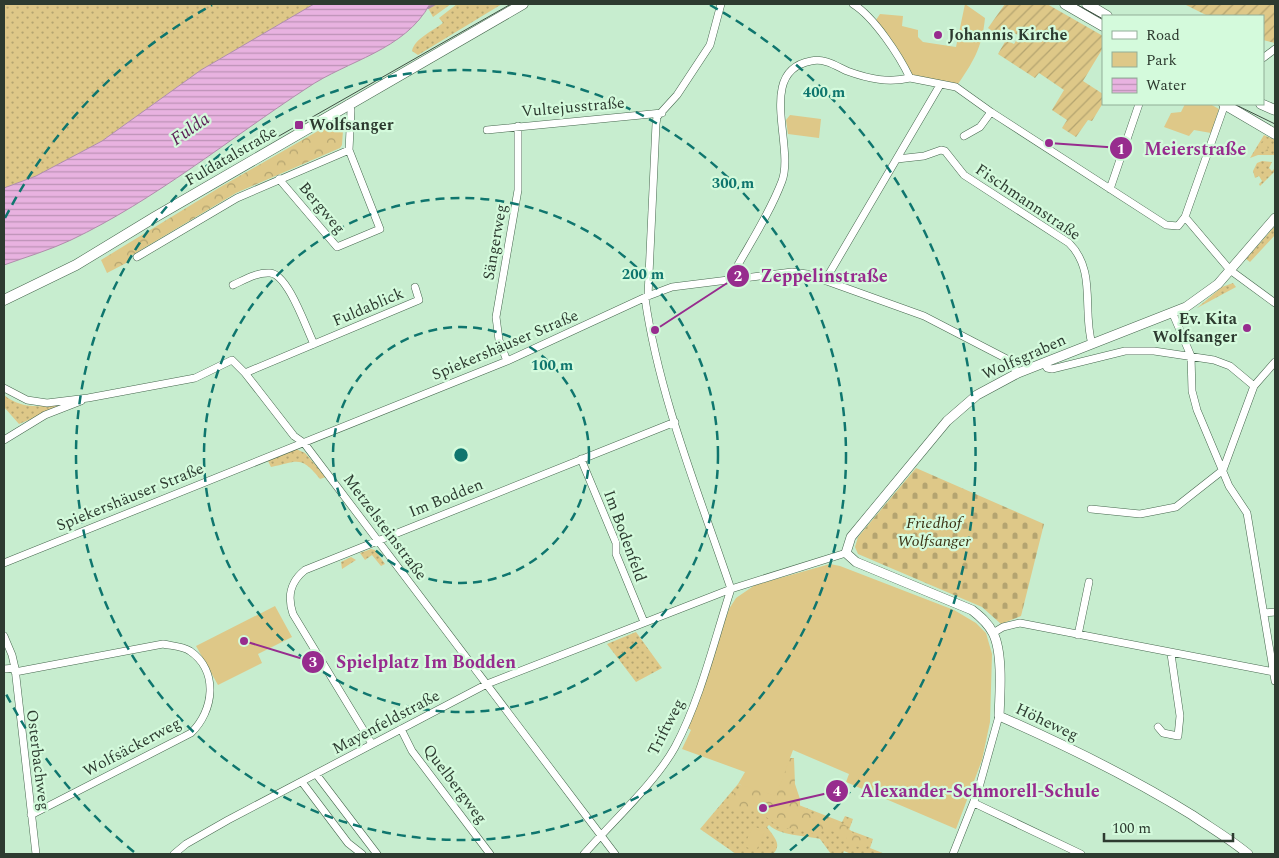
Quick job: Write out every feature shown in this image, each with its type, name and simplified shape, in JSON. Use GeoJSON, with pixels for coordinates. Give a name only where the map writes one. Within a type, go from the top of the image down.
{"type":"FeatureCollection","features":[{"type":"Feature","properties":{"kind":"main road","name":"Fuldatalstraße"},"geometry":{"type":"LineString","coordinates":[[4,300],[76,265],[348,104],[522,4]]}},
{"type":"Feature","properties":{"kind":"main road"},"geometry":{"type":"LineString","coordinates":[[1065,4],[1102,25]]}},
{"type":"Feature","properties":{"kind":"main road"},"geometry":{"type":"LineString","coordinates":[[1087,4],[1105,15]]}},
{"type":"Feature","properties":{"kind":"main road"},"geometry":{"type":"LineString","coordinates":[[1227,105],[1275,134]]}},
{"type":"Feature","properties":{"kind":"main road"},"geometry":{"type":"LineString","coordinates":[[1263,105],[1275,110]]}},
{"type":"Feature","properties":{"kind":"street"},"geometry":{"type":"LineString","coordinates":[[721,4],[710,45],[677,95],[658,117],[656,124],[646,297],[650,334],[675,422],[731,589],[846,553],[856,562],[972,610],[986,621],[993,632],[1002,627],[1020,623],[1170,654],[1274,672]]}},
{"type":"Feature","properties":{"kind":"street"},"geometry":{"type":"LineString","coordinates":[[853,4],[877,25],[910,78]]}},
{"type":"Feature","properties":{"kind":"street"},"geometry":{"type":"LineString","coordinates":[[1264,57],[1275,49]]}},
{"type":"Feature","properties":{"kind":"street"},"geometry":{"type":"LineString","coordinates":[[734,280],[734,272],[768,210],[783,176],[785,158],[780,96],[782,84],[793,68],[813,60],[825,61],[878,80],[898,81],[910,78],[940,85],[949,84],[956,87],[991,112],[1166,226],[1178,226],[1185,217],[1225,105]]}},
{"type":"Feature","properties":{"kind":"street"},"geometry":{"type":"LineString","coordinates":[[826,279],[940,85]]}},
{"type":"Feature","properties":{"kind":"street","name":"Bergweg"},"geometry":{"type":"LineString","coordinates":[[279,179],[337,247],[380,229],[349,150],[351,110],[348,104]]}},
{"type":"Feature","properties":{"kind":"street"},"geometry":{"type":"LineString","coordinates":[[1110,188],[1139,105]]}},
{"type":"Feature","properties":{"kind":"street","name":"Vultejusstraße"},"geometry":{"type":"LineString","coordinates":[[487,130],[663,112]]}},
{"type":"Feature","properties":{"kind":"street"},"geometry":{"type":"LineString","coordinates":[[964,136],[980,127],[991,112]]}},
{"type":"Feature","properties":{"kind":"street","name":"Sängerweg"},"geometry":{"type":"LineString","coordinates":[[507,361],[499,340],[496,317],[518,190],[518,126]]}},
{"type":"Feature","properties":{"kind":"street","name":"Bergweg"},"geometry":{"type":"LineString","coordinates":[[137,257],[237,198],[349,150]]}},
{"type":"Feature","properties":{"kind":"street","name":"Fischmannstraße"},"geometry":{"type":"LineString","coordinates":[[897,159],[924,156],[941,150],[945,151],[964,175],[1069,243],[1078,252],[1085,268],[1092,344]]}},
{"type":"Feature","properties":{"kind":"street"},"geometry":{"type":"LineString","coordinates":[[1185,217],[1230,270],[1275,303]]}},
{"type":"Feature","properties":{"kind":"street","name":"Wolfsgraben"},"geometry":{"type":"LineString","coordinates":[[846,553],[851,537],[946,421],[977,395],[1018,372],[1173,314],[1197,300],[1218,284],[1275,218]]}},
{"type":"Feature","properties":{"kind":"street"},"geometry":{"type":"LineString","coordinates":[[233,285],[250,276],[271,272],[282,278],[314,344]]}},
{"type":"Feature","properties":{"kind":"street","name":"Spiekershäuser Straße"},"geometry":{"type":"LineString","coordinates":[[4,563],[507,361],[646,297],[672,287],[792,272],[826,279],[924,316],[1008,360],[1018,372]]}},
{"type":"Feature","properties":{"kind":"street","name":"Fuldablick"},"geometry":{"type":"LineString","coordinates":[[246,373],[419,300],[415,287]]}},
{"type":"Feature","properties":{"kind":"street"},"geometry":{"type":"LineString","coordinates":[[1173,314],[1191,356],[1192,391],[1197,410],[1229,486],[1247,513],[1275,681]]}},
{"type":"Feature","properties":{"kind":"street"},"geometry":{"type":"LineString","coordinates":[[1044,363],[1047,368],[1052,369],[1125,351],[1191,356],[1214,360],[1230,366],[1254,386]]}},
{"type":"Feature","properties":{"kind":"street","name":"Metzelsteinstraße"},"geometry":{"type":"LineString","coordinates":[[4,388],[27,400],[47,403],[88,398],[196,378],[232,360],[246,373],[294,436],[304,443],[615,854]]}},
{"type":"Feature","properties":{"kind":"street"},"geometry":{"type":"LineString","coordinates":[[1091,509],[1140,514],[1176,507],[1223,470],[1254,386],[1275,362]]}},
{"type":"Feature","properties":{"kind":"street","name":"Metzelsteinstraße"},"geometry":{"type":"LineString","coordinates":[[4,440],[45,415],[88,398]]}},
{"type":"Feature","properties":{"kind":"street","name":"Im Bodden"},"geometry":{"type":"LineString","coordinates":[[372,744],[293,614],[289,595],[292,585],[305,570],[675,422]]}},
{"type":"Feature","properties":{"kind":"street","name":"Im Bodenfeld"},"geometry":{"type":"LineString","coordinates":[[581,459],[616,543],[616,554],[644,622]]}},
{"type":"Feature","properties":{"kind":"street"},"geometry":{"type":"LineString","coordinates":[[1078,635],[1089,582]]}},
{"type":"Feature","properties":{"kind":"street","name":"Mayenfeldstraße"},"geometry":{"type":"LineString","coordinates":[[174,854],[186,844],[228,820],[487,684],[731,589]]}},
{"type":"Feature","properties":{"kind":"street","name":"Triftweg"},"geometry":{"type":"LineString","coordinates":[[584,854],[655,775],[675,748],[696,699],[731,589]]}},
{"type":"Feature","properties":{"kind":"street"},"geometry":{"type":"LineString","coordinates":[[1264,613],[1275,612]]}},
{"type":"Feature","properties":{"kind":"street","name":"Höheweg"},"geometry":{"type":"LineString","coordinates":[[993,632],[997,647],[999,716],[1106,766],[1161,796],[1248,854]]}},
{"type":"Feature","properties":{"kind":"street","name":"Osterbachweg"},"geometry":{"type":"LineString","coordinates":[[4,636],[12,655],[15,670],[36,854]]}},
{"type":"Feature","properties":{"kind":"street","name":"Wolfsäckerweg"},"geometry":{"type":"LineString","coordinates":[[15,670],[163,644],[178,646],[189,651],[204,668],[210,689],[207,713],[201,723],[191,733],[31,815]]}},
{"type":"Feature","properties":{"kind":"street"},"geometry":{"type":"LineString","coordinates":[[1158,727],[1163,733],[1178,736],[1180,716],[1170,654]]}},
{"type":"Feature","properties":{"kind":"street"},"geometry":{"type":"LineString","coordinates":[[4,669],[15,670]]}},
{"type":"Feature","properties":{"kind":"street"},"geometry":{"type":"LineString","coordinates":[[953,854],[974,803],[999,716]]}},
{"type":"Feature","properties":{"kind":"street","name":"Quelbergweg"},"geometry":{"type":"LineString","coordinates":[[401,729],[412,750],[490,854]]}},
{"type":"Feature","properties":{"kind":"street"},"geometry":{"type":"LineString","coordinates":[[316,774],[377,854]]}},
{"type":"Feature","properties":{"kind":"street"},"geometry":{"type":"LineString","coordinates":[[302,782],[348,842],[362,854]]}},
{"type":"Feature","properties":{"kind":"street"},"geometry":{"type":"LineString","coordinates":[[974,803],[1080,854]]}},
{"type":"Feature","properties":{"kind":"green space"},"geometry":{"type":"Polygon","coordinates":[[[4,4],[314,4],[201,70],[102,141],[36,176],[4,188],[4,4]]]}},
{"type":"Feature","properties":{"kind":"green space"},"geometry":{"type":"Polygon","coordinates":[[[430,4],[451,4],[433,17],[428,8],[430,4]]]}},
{"type":"Feature","properties":{"kind":"green space"},"geometry":{"type":"Polygon","coordinates":[[[457,4],[502,4],[418,55],[412,51],[420,39],[443,23],[439,18],[457,4]]]}},
{"type":"Feature","properties":{"kind":"green space"},"geometry":{"type":"Polygon","coordinates":[[[965,4],[985,18],[984,29],[976,55],[956,87],[910,78],[874,23],[880,14],[903,16],[902,26],[918,30],[918,37],[923,42],[956,47],[965,4]]]}},
{"type":"Feature","properties":{"kind":"green space"},"geometry":{"type":"Polygon","coordinates":[[[1005,4],[1047,4],[1102,35],[1102,50],[1083,81],[1102,93],[1102,105],[1092,121],[1088,120],[1076,137],[1062,128],[1067,120],[1052,110],[1064,90],[1039,73],[1035,78],[998,54],[1006,40],[1014,44],[1019,36],[1004,26],[998,35],[988,28],[1005,4]]]}},
{"type":"Feature","properties":{"kind":"green space"},"geometry":{"type":"Polygon","coordinates":[[[1184,4],[1275,4],[1275,43],[1264,40],[1264,15],[1206,15],[1184,4]]]}},
{"type":"Feature","properties":{"kind":"green space"},"geometry":{"type":"Polygon","coordinates":[[[1184,105],[1212,105],[1219,109],[1211,133],[1194,130],[1189,136],[1164,127],[1171,113],[1181,112],[1184,105]]]}},
{"type":"Feature","properties":{"kind":"green space"},"geometry":{"type":"Polygon","coordinates":[[[790,115],[821,119],[819,138],[788,134],[786,120],[790,115]]]}},
{"type":"Feature","properties":{"kind":"green space"},"geometry":{"type":"Polygon","coordinates":[[[344,116],[342,145],[340,148],[236,193],[129,257],[130,261],[107,273],[101,260],[222,186],[344,116]]]}},
{"type":"Feature","properties":{"kind":"green space"},"geometry":{"type":"Polygon","coordinates":[[[1264,135],[1275,140],[1275,155],[1258,155],[1250,158],[1264,135]]]}},
{"type":"Feature","properties":{"kind":"green space"},"geometry":{"type":"Polygon","coordinates":[[[1264,141],[1267,144],[1268,151],[1256,152],[1258,147],[1264,141]]]}},
{"type":"Feature","properties":{"kind":"green space"},"geometry":{"type":"Polygon","coordinates":[[[1262,161],[1272,162],[1269,168],[1272,171],[1275,168],[1275,171],[1260,186],[1259,184],[1262,181],[1259,176],[1255,178],[1253,171],[1257,163],[1262,161]]]}},
{"type":"Feature","properties":{"kind":"green space"},"geometry":{"type":"Polygon","coordinates":[[[1275,226],[1275,235],[1250,262],[1246,259],[1275,226]]]}},
{"type":"Feature","properties":{"kind":"green space"},"geometry":{"type":"Polygon","coordinates":[[[1233,283],[1236,287],[1197,308],[1222,287],[1233,283]]]}},
{"type":"Feature","properties":{"kind":"green space"},"geometry":{"type":"Polygon","coordinates":[[[4,395],[20,404],[29,406],[56,405],[74,401],[19,424],[4,407],[4,395]]]}},
{"type":"Feature","properties":{"kind":"green space"},"geometry":{"type":"Polygon","coordinates":[[[296,449],[305,453],[326,477],[320,479],[308,466],[298,462],[271,467],[268,461],[296,449]]]}},
{"type":"Feature","properties":{"kind":"green space","name":"Friedhof Wolfsanger"},"geometry":{"type":"Polygon","coordinates":[[[916,468],[1044,524],[1021,616],[1001,624],[982,607],[858,554],[855,547],[858,537],[916,468]]]}},
{"type":"Feature","properties":{"kind":"green space"},"geometry":{"type":"Polygon","coordinates":[[[371,549],[375,550],[385,564],[381,566],[372,555],[365,560],[360,553],[371,549]]]}},
{"type":"Feature","properties":{"kind":"green space"},"geometry":{"type":"Polygon","coordinates":[[[351,557],[356,560],[342,569],[341,562],[351,557]]]}},
{"type":"Feature","properties":{"kind":"green space"},"geometry":{"type":"Polygon","coordinates":[[[830,564],[840,566],[954,610],[976,623],[986,633],[992,654],[990,722],[982,760],[956,829],[846,782],[849,774],[793,750],[776,796],[738,784],[745,772],[682,749],[691,730],[688,728],[729,609],[736,598],[755,585],[830,564]]]}},
{"type":"Feature","properties":{"kind":"green space"},"geometry":{"type":"Polygon","coordinates":[[[275,606],[292,637],[258,654],[262,663],[218,685],[196,646],[275,606]]]}},
{"type":"Feature","properties":{"kind":"green space"},"geometry":{"type":"Polygon","coordinates":[[[636,632],[662,668],[636,682],[607,644],[636,632]]]}},
{"type":"Feature","properties":{"kind":"green space"},"geometry":{"type":"Polygon","coordinates":[[[787,758],[794,758],[795,784],[800,799],[800,810],[845,825],[854,834],[868,841],[867,848],[853,845],[848,842],[845,835],[825,829],[817,835],[792,828],[781,829],[754,810],[742,809],[735,811],[730,809],[729,796],[741,789],[743,779],[787,758]]]}},
{"type":"Feature","properties":{"kind":"green space"},"geometry":{"type":"Polygon","coordinates":[[[738,784],[776,796],[842,822],[845,816],[853,819],[849,830],[873,839],[870,848],[885,854],[851,854],[844,851],[843,854],[831,854],[820,839],[786,833],[769,825],[767,827],[777,843],[773,854],[736,854],[700,829],[738,784]]]}},
{"type":"Feature","properties":{"kind":"green space"},"geometry":{"type":"Polygon","coordinates":[[[753,826],[765,831],[756,851],[744,846],[753,826]]]}},
{"type":"Feature","properties":{"kind":"water","name":"Fulda"},"geometry":{"type":"Polygon","coordinates":[[[314,4],[430,4],[419,20],[406,33],[390,44],[307,88],[132,207],[71,240],[4,265],[4,188],[36,176],[102,141],[201,70],[314,4]]]}},
{"type":"Feature","properties":{"kind":"waterway"},"geometry":{"type":"LineString","coordinates":[[428,8],[435,4]]}},
{"type":"Feature","properties":{"kind":"tram line"},"geometry":{"type":"LineString","coordinates":[[279,136],[511,4]]}},
{"type":"Feature","properties":{"kind":"tram line"},"geometry":{"type":"LineString","coordinates":[[1076,4],[1102,18]]}},
{"type":"Feature","properties":{"kind":"tram line"},"geometry":{"type":"LineString","coordinates":[[1236,105],[1275,124]]}},
{"type":"Feature","properties":{"kind":"place","name":"Johannis Kirche"},"geometry":{"type":"Point","coordinates":[938,35]}},
{"type":"Feature","properties":{"kind":"place","name":"Wolfsanger"},"geometry":{"type":"Point","coordinates":[299,125]}},
{"type":"Feature","properties":{"kind":"place","name":"Meierstraße"},"geometry":{"type":"Point","coordinates":[1049,143]}},
{"type":"Feature","properties":{"kind":"place","name":"Ev. Kita Wolfsanger"},"geometry":{"type":"Point","coordinates":[1247,328]}},
{"type":"Feature","properties":{"kind":"place","name":"Zeppelinstraße"},"geometry":{"type":"Point","coordinates":[655,330]}},
{"type":"Feature","properties":{"kind":"place","name":"Spielplatz Im Bodden"},"geometry":{"type":"Point","coordinates":[244,641]}},
{"type":"Feature","properties":{"kind":"place","name":"Alexander-Schmorell-Schule"},"geometry":{"type":"Point","coordinates":[763,808]}}]}
